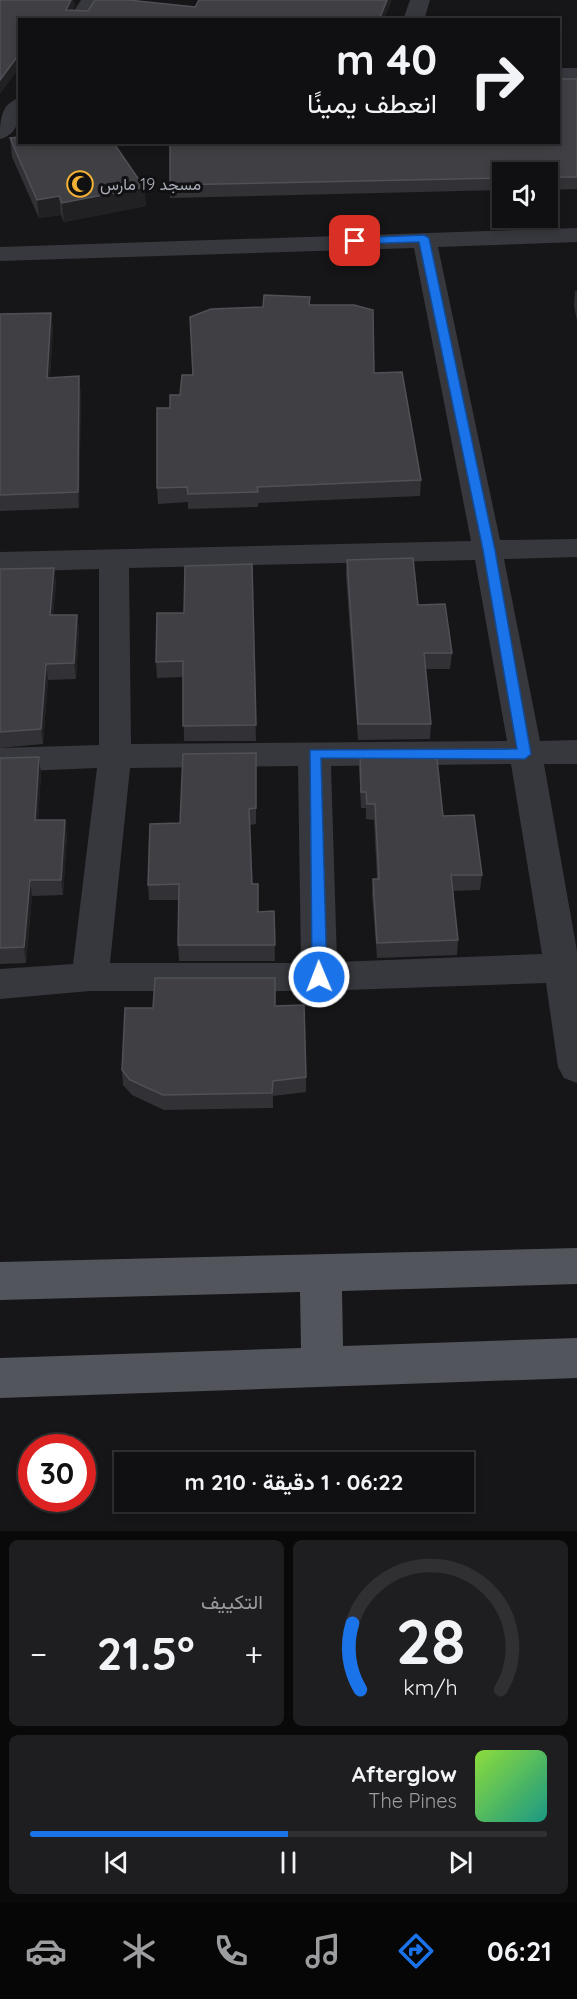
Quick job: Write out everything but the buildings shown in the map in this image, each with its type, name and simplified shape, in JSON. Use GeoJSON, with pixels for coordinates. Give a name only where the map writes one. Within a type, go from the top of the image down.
{"type":"FeatureCollection","features":[{"type":"Feature","properties":{"kind":"main road"},"geometry":{"type":"LineString","coordinates":[[0,1281],[577,1266]]}},
{"type":"Feature","properties":{"kind":"main road"},"geometry":{"type":"LineString","coordinates":[[321,1272],[322,1366]]}},
{"type":"Feature","properties":{"kind":"main road"},"geometry":{"type":"LineString","coordinates":[[0,1378],[577,1358]]}},
{"type":"Feature","properties":{"kind":"street"},"geometry":{"type":"LineString","coordinates":[[79,18],[91,0]]}},
{"type":"Feature","properties":{"kind":"street"},"geometry":{"type":"LineString","coordinates":[[414,18],[420,0]]}},
{"type":"Feature","properties":{"kind":"street"},"geometry":{"type":"LineString","coordinates":[[560,75],[577,75]]}},
{"type":"Feature","properties":{"kind":"street"},"geometry":{"type":"LineString","coordinates":[[0,132],[18,108]]}},
{"type":"Feature","properties":{"kind":"street"},"geometry":{"type":"LineString","coordinates":[[0,254],[424,238],[577,235]]}},
{"type":"Feature","properties":{"kind":"street"},"geometry":{"type":"LineString","coordinates":[[424,238],[489,550],[525,754],[570,967],[577,1067]]}},
{"type":"Feature","properties":{"kind":"street"},"geometry":{"type":"LineString","coordinates":[[0,562],[577,548]]}},
{"type":"Feature","properties":{"kind":"street"},"geometry":{"type":"LineString","coordinates":[[90,977],[115,756],[114,559]]}},
{"type":"Feature","properties":{"kind":"street"},"geometry":{"type":"LineString","coordinates":[[0,760],[115,756],[577,752]]}},
{"type":"Feature","properties":{"kind":"street"},"geometry":{"type":"LineString","coordinates":[[314,754],[319,977]]}},
{"type":"Feature","properties":{"kind":"street"},"geometry":{"type":"LineString","coordinates":[[0,984],[90,977],[319,977],[570,967]]}},
{"type":"Feature","properties":{"kind":"place","name":"مسجد 19 مارس"},"geometry":{"type":"Point","coordinates":[80,184]}},
{"type":"Feature","properties":{"kind":"route"},"geometry":{"type":"LineString","coordinates":[[319,977],[314,754],[525,754],[489,550],[424,238],[355,241]]}}]}
